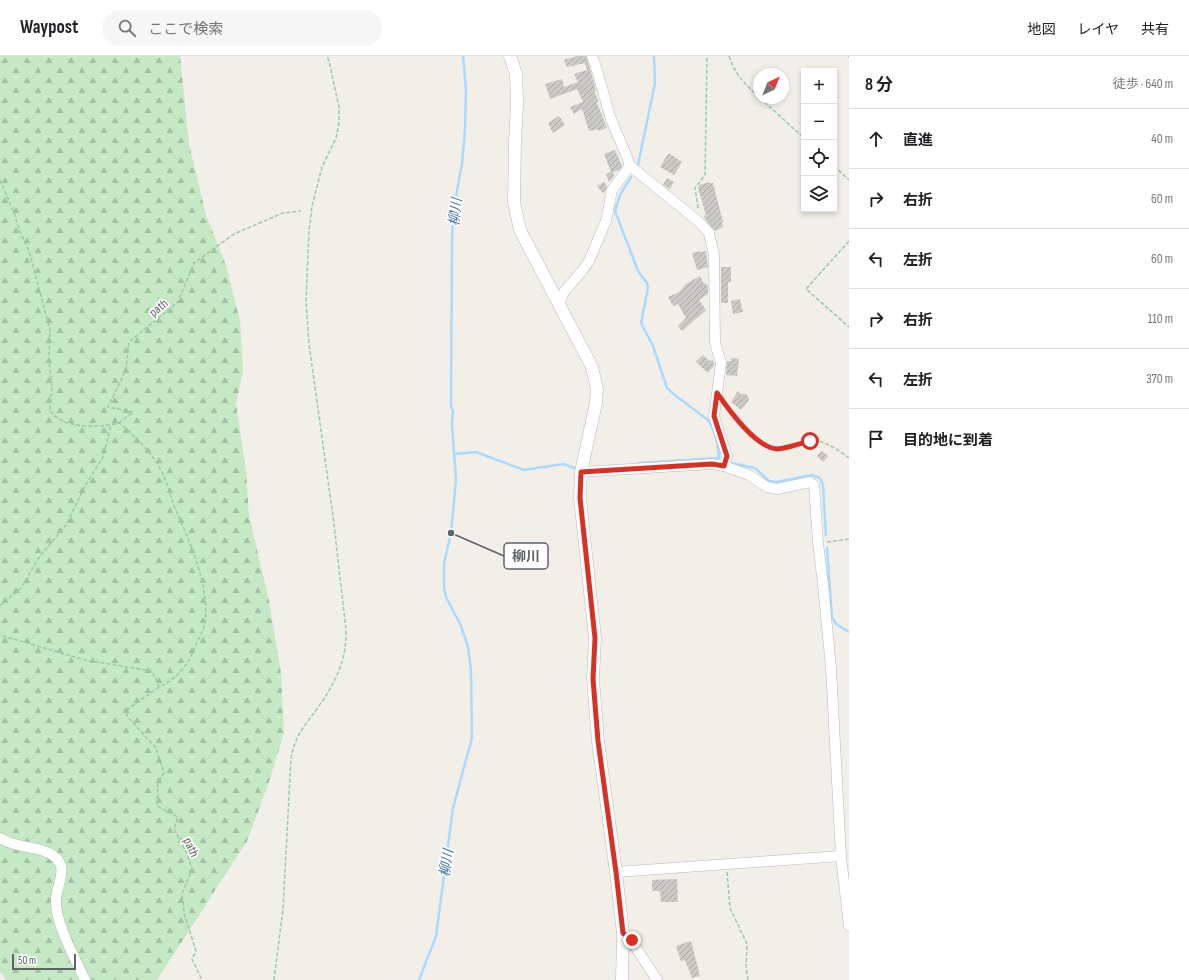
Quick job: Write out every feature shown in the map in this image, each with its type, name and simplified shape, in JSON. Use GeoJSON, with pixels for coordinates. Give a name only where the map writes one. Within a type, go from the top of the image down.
{"type":"FeatureCollection","features":[{"type":"Feature","properties":{"kind":"street"},"geometry":{"type":"LineString","coordinates":[[510,56],[516,74],[518,103],[515,142],[514,202],[520,230],[592,367],[597,389],[596,403],[581,472],[580,498],[595,638],[593,679],[598,741],[623,933],[622,980]]}},
{"type":"Feature","properties":{"kind":"street"},"geometry":{"type":"LineString","coordinates":[[592,56],[611,119],[627,155],[630,166],[709,233],[714,255],[715,343],[721,363],[714,416],[727,456],[724,466]]}},
{"type":"Feature","properties":{"kind":"street"},"geometry":{"type":"LineString","coordinates":[[558,304],[564,292],[589,261],[606,221],[612,190],[630,166]]}},
{"type":"Feature","properties":{"kind":"street"},"geometry":{"type":"LineString","coordinates":[[581,472],[712,464],[724,466],[749,475],[767,487],[776,489],[810,482],[814,485],[818,543],[831,668],[841,856],[849,926]]}},
{"type":"Feature","properties":{"kind":"street"},"geometry":{"type":"LineString","coordinates":[[0,838],[10,843],[44,851],[55,857],[60,863],[62,872],[56,899],[57,916],[84,980]]}},
{"type":"Feature","properties":{"kind":"street"},"geometry":{"type":"LineString","coordinates":[[0,848],[10,843]]}},
{"type":"Feature","properties":{"kind":"street"},"geometry":{"type":"LineString","coordinates":[[616,872],[841,856]]}},
{"type":"Feature","properties":{"kind":"street"},"geometry":{"type":"LineString","coordinates":[[623,933],[632,940],[657,980]]}},
{"type":"Feature","properties":{"kind":"path"},"geometry":{"type":"LineString","coordinates":[[274,980],[283,909],[291,758],[294,743],[302,727],[316,710],[334,683],[343,660],[346,644],[346,630],[334,524],[309,344],[306,301],[309,232],[312,206],[322,167],[336,138],[339,123],[339,107],[327,56]]}},
{"type":"Feature","properties":{"kind":"path"},"geometry":{"type":"LineString","coordinates":[[700,224],[694,188],[705,175],[707,56]]}},
{"type":"Feature","properties":{"kind":"path"},"geometry":{"type":"LineString","coordinates":[[729,56],[740,79],[753,91]]}},
{"type":"Feature","properties":{"kind":"path"},"geometry":{"type":"LineString","coordinates":[[768,104],[801,135]]}},
{"type":"Feature","properties":{"kind":"path"},"geometry":{"type":"LineString","coordinates":[[837,169],[849,180]]}},
{"type":"Feature","properties":{"kind":"path","name":"path"},"geometry":{"type":"LineString","coordinates":[[0,180],[29,251],[50,330],[49,360],[52,387],[50,411],[55,417],[67,423],[106,426],[118,423],[133,412],[108,407],[126,370],[129,342],[178,302],[194,263],[234,234],[283,213],[302,211]]}},
{"type":"Feature","properties":{"kind":"path"},"geometry":{"type":"LineString","coordinates":[[849,241],[806,289],[849,327]]}},
{"type":"Feature","properties":{"kind":"path"},"geometry":{"type":"LineString","coordinates":[[717,393],[735,418],[754,437],[765,445],[778,449],[810,441],[818,441],[839,450],[849,458]]}},
{"type":"Feature","properties":{"kind":"path","name":"path"},"geometry":{"type":"LineString","coordinates":[[118,423],[128,430],[156,462],[168,482],[173,501],[200,572],[205,594],[205,622],[190,661],[168,683],[159,687],[128,709],[128,716],[156,748],[164,773],[158,783],[157,806],[178,817],[174,829],[188,856],[192,869],[182,894],[184,913],[196,951],[192,960],[202,980]]}},
{"type":"Feature","properties":{"kind":"path"},"geometry":{"type":"LineString","coordinates":[[0,606],[21,588],[40,556],[66,525],[85,486],[103,457],[111,425]]}},
{"type":"Feature","properties":{"kind":"path"},"geometry":{"type":"LineString","coordinates":[[818,543],[849,539]]}},
{"type":"Feature","properties":{"kind":"path"},"geometry":{"type":"LineString","coordinates":[[0,635],[85,660],[152,671],[159,687]]}},
{"type":"Feature","properties":{"kind":"path"},"geometry":{"type":"LineString","coordinates":[[727,864],[730,908],[747,944],[746,966],[748,980]]}},
{"type":"Feature","properties":{"kind":"green space"},"geometry":{"type":"Polygon","coordinates":[[[0,56],[180,56],[189,144],[206,215],[226,265],[240,321],[243,371],[236,404],[246,471],[249,515],[269,601],[281,673],[284,733],[268,785],[247,841],[157,980],[7,980],[0,972],[0,56]]]}},
{"type":"Feature","properties":{"kind":"building"},"geometry":{"type":"Polygon","coordinates":[[[577,56],[586,56],[596,90],[594,91],[598,100],[597,103],[607,128],[598,131],[598,129],[589,131],[582,109],[574,114],[570,107],[583,102],[577,89],[550,99],[545,84],[562,79],[564,87],[578,82],[574,74],[587,70],[585,63],[567,67],[564,60],[577,56]]]}},
{"type":"Feature","properties":{"kind":"building"},"geometry":{"type":"Polygon","coordinates":[[[559,116],[565,125],[553,133],[548,123],[559,116]]]}},
{"type":"Feature","properties":{"kind":"building"},"geometry":{"type":"Polygon","coordinates":[[[615,150],[622,166],[619,170],[613,172],[614,176],[609,182],[606,174],[611,172],[604,154],[615,150]]]}},
{"type":"Feature","properties":{"kind":"building"},"geometry":{"type":"Polygon","coordinates":[[[668,154],[682,162],[674,175],[660,167],[668,154]]]}},
{"type":"Feature","properties":{"kind":"building"},"geometry":{"type":"Polygon","coordinates":[[[667,178],[674,182],[670,189],[663,185],[667,178]]]}},
{"type":"Feature","properties":{"kind":"building"},"geometry":{"type":"Polygon","coordinates":[[[604,182],[607,186],[605,192],[603,193],[597,186],[604,182]]]}},
{"type":"Feature","properties":{"kind":"building"},"geometry":{"type":"Polygon","coordinates":[[[709,182],[713,183],[723,222],[723,227],[715,231],[705,219],[704,216],[706,215],[698,188],[699,185],[709,182]]]}},
{"type":"Feature","properties":{"kind":"building"},"geometry":{"type":"Polygon","coordinates":[[[706,251],[708,267],[697,270],[692,253],[706,251]]]}},
{"type":"Feature","properties":{"kind":"building"},"geometry":{"type":"Polygon","coordinates":[[[721,267],[731,267],[731,282],[728,282],[728,303],[721,303],[721,267]]]}},
{"type":"Feature","properties":{"kind":"building"},"geometry":{"type":"Polygon","coordinates":[[[700,276],[704,284],[705,283],[708,287],[708,294],[699,300],[706,310],[682,331],[678,326],[686,318],[678,304],[673,306],[668,297],[679,292],[686,284],[700,276]]]}},
{"type":"Feature","properties":{"kind":"building"},"geometry":{"type":"Polygon","coordinates":[[[740,299],[743,312],[733,314],[731,301],[740,299]]]}},
{"type":"Feature","properties":{"kind":"building"},"geometry":{"type":"Polygon","coordinates":[[[703,355],[710,361],[713,360],[714,366],[708,373],[696,362],[703,355]]]}},
{"type":"Feature","properties":{"kind":"building"},"geometry":{"type":"Polygon","coordinates":[[[731,358],[739,359],[737,376],[726,375],[727,361],[731,361],[731,358]]]}},
{"type":"Feature","properties":{"kind":"building"},"geometry":{"type":"Polygon","coordinates":[[[738,391],[742,395],[744,393],[748,396],[749,400],[741,410],[731,402],[738,391]]]}},
{"type":"Feature","properties":{"kind":"building"},"geometry":{"type":"Polygon","coordinates":[[[822,451],[828,456],[823,462],[817,456],[822,451]]]}},
{"type":"Feature","properties":{"kind":"building"},"geometry":{"type":"Polygon","coordinates":[[[677,879],[678,902],[661,902],[660,891],[652,891],[652,880],[677,879]]]}},
{"type":"Feature","properties":{"kind":"building"},"geometry":{"type":"Polygon","coordinates":[[[691,941],[700,976],[692,978],[685,960],[681,961],[676,946],[691,941]]]}},
{"type":"Feature","properties":{"kind":"waterway","name":"柳川"},"geometry":{"type":"LineString","coordinates":[[419,980],[436,936],[453,808],[472,738],[471,670],[468,647],[461,626],[446,597],[444,587],[444,563],[451,533],[456,480],[452,425],[453,411],[451,406],[452,242],[453,212],[462,164],[465,130],[466,89],[463,56]]}},
{"type":"Feature","properties":{"kind":"waterway"},"geometry":{"type":"LineString","coordinates":[[638,165],[655,83],[654,56]]}},
{"type":"Feature","properties":{"kind":"waterway"},"geometry":{"type":"LineString","coordinates":[[631,177],[620,195],[615,211],[638,271],[647,283],[648,288],[641,323],[653,346],[667,388],[711,424],[715,433],[719,458],[639,463]]}},
{"type":"Feature","properties":{"kind":"waterway"},"geometry":{"type":"LineString","coordinates":[[454,454],[476,452],[524,470],[563,464],[574,468]]}},
{"type":"Feature","properties":{"kind":"waterway"},"geometry":{"type":"LineString","coordinates":[[731,463],[755,468],[769,481],[776,482],[812,475],[820,478],[823,485],[826,535]]}},
{"type":"Feature","properties":{"kind":"waterway"},"geometry":{"type":"LineString","coordinates":[[827,548],[832,617],[836,624],[849,632]]}},
{"type":"Feature","properties":{"kind":"place","name":"柳川"},"geometry":{"type":"Point","coordinates":[451,533]}},
{"type":"Feature","properties":{"kind":"route"},"geometry":{"type":"LineString","coordinates":[[632,940],[623,933],[598,741],[593,679],[595,638],[580,498],[581,472],[712,464],[724,466],[727,456],[714,416],[717,393],[735,418],[754,437],[765,445],[778,449],[810,441]]}}]}
